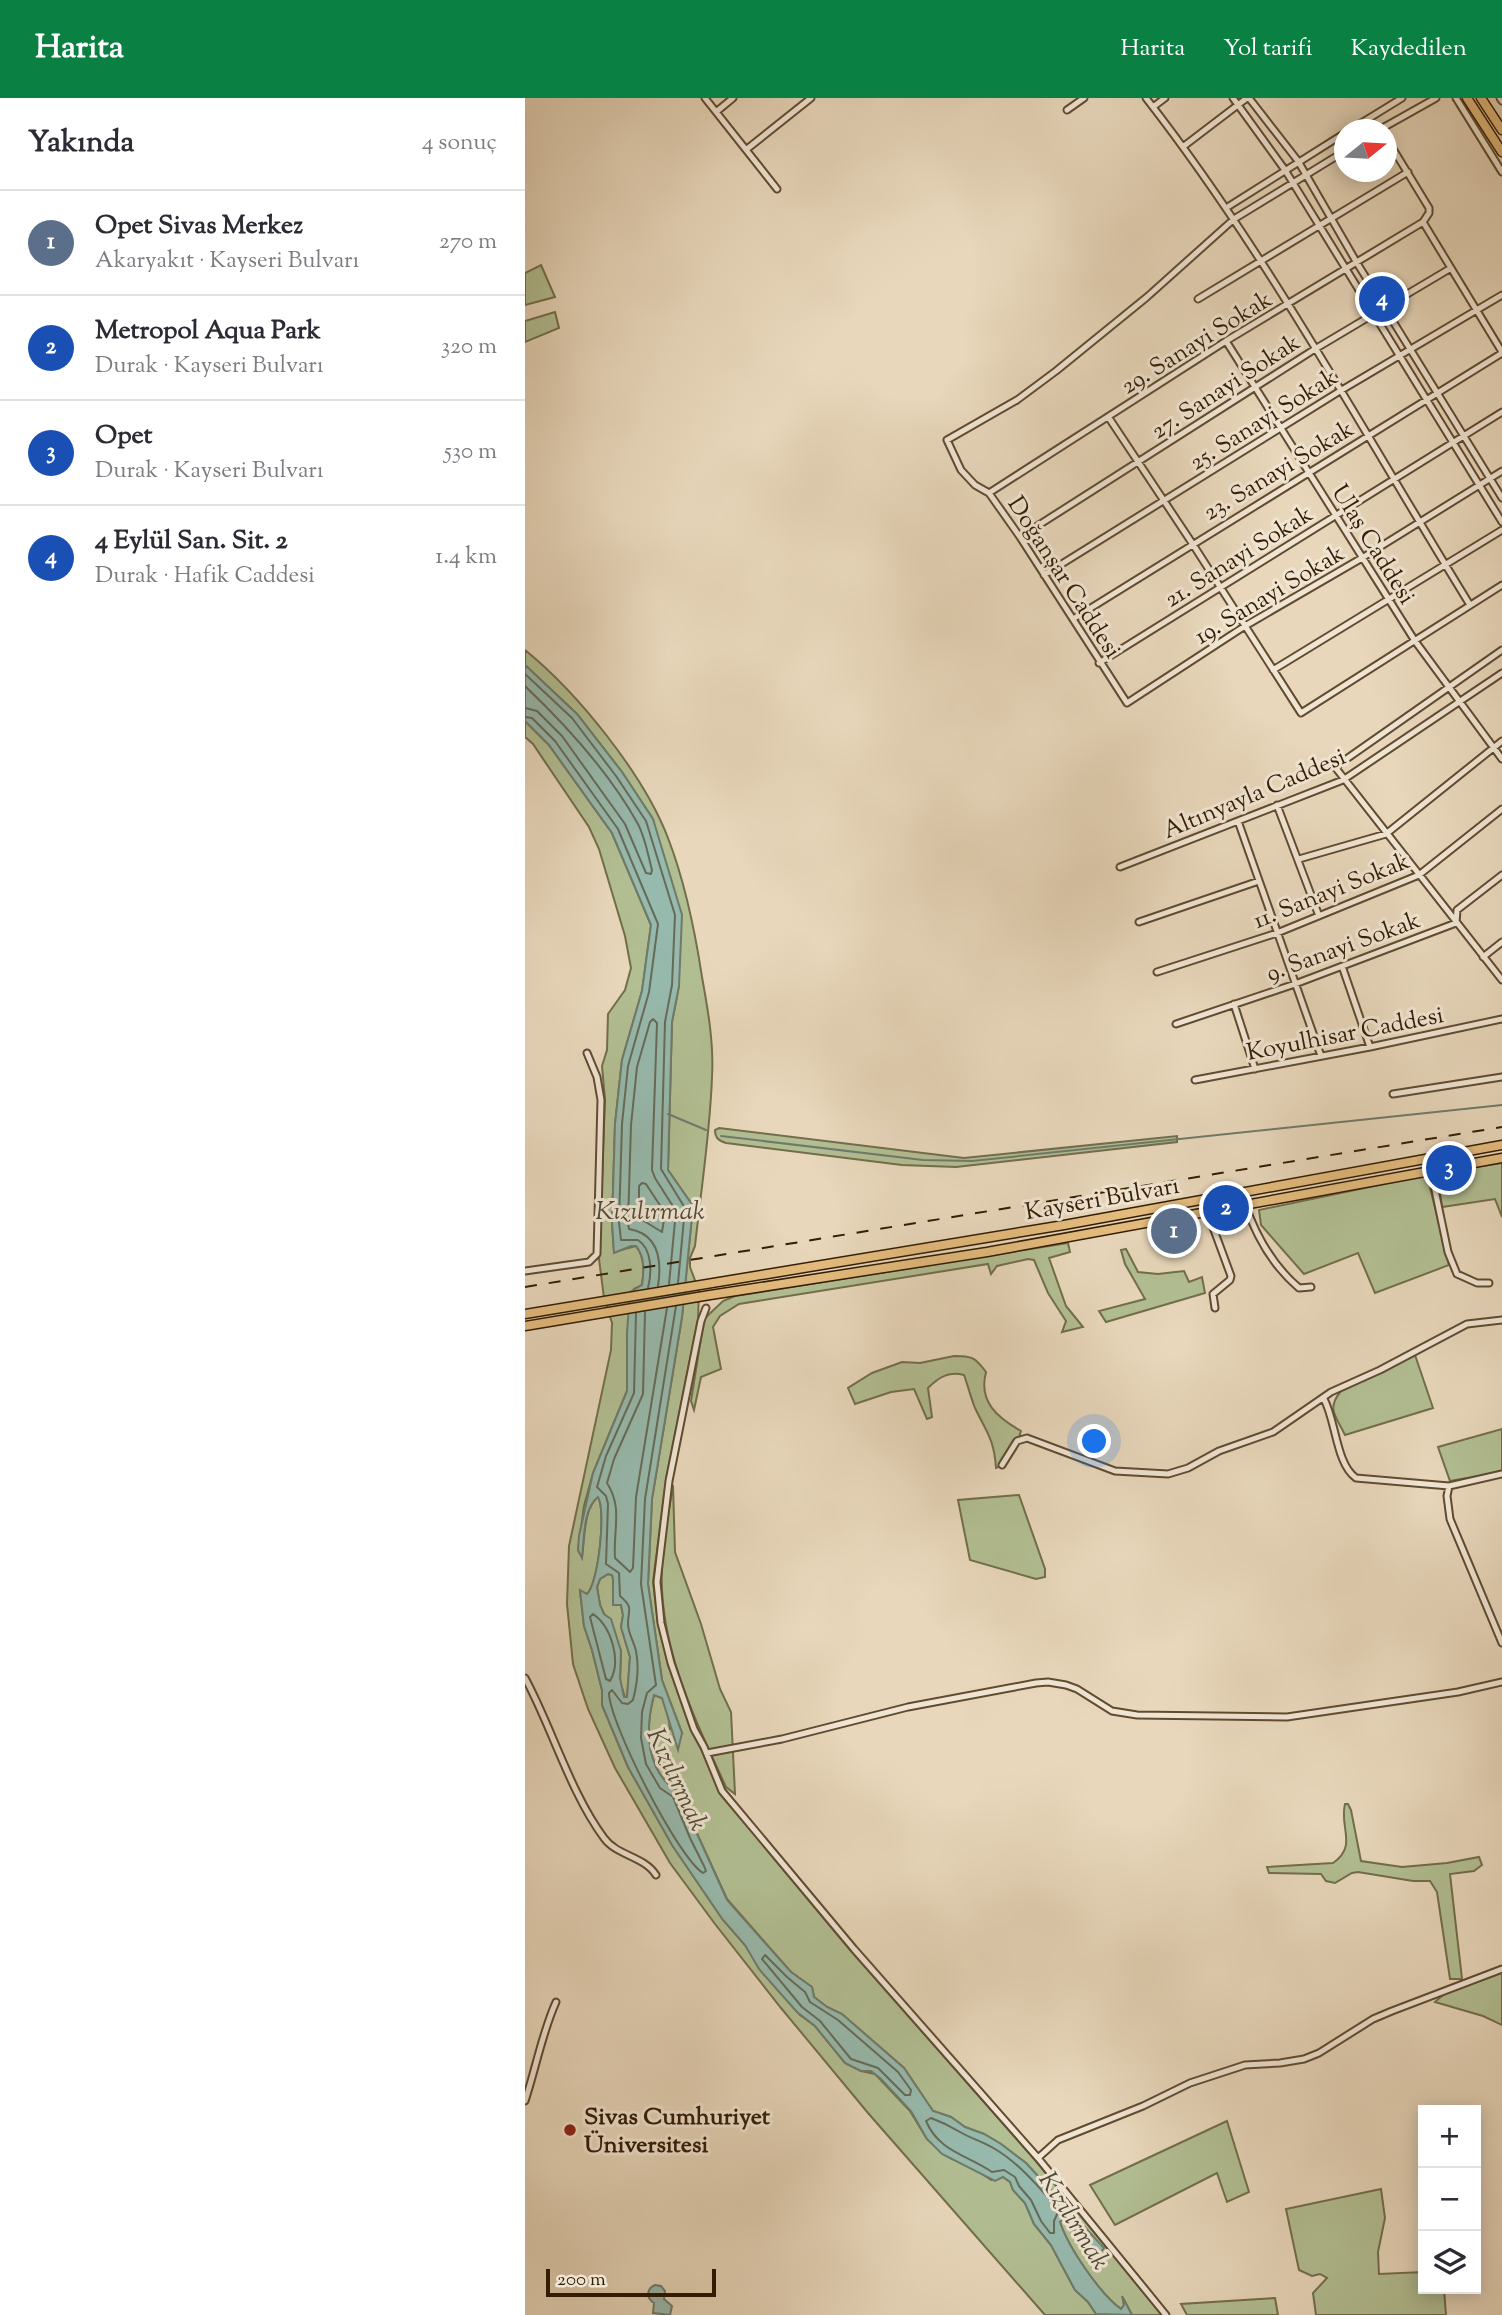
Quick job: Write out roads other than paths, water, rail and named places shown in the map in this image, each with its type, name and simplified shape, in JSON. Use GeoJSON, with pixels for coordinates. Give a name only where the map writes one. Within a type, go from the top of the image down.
{"type":"FeatureCollection","features":[{"type":"Feature","properties":{"kind":"highway"},"geometry":{"type":"LineString","coordinates":[[1467,98],[1502,152]]}},
{"type":"Feature","properties":{"kind":"highway"},"geometry":{"type":"LineString","coordinates":[[1481,98],[1502,130]]}},
{"type":"Feature","properties":{"kind":"highway","name":"Kayseri Bulvarı"},"geometry":{"type":"LineString","coordinates":[[525,1314],[1064,1225],[1502,1145]]}},
{"type":"Feature","properties":{"kind":"highway","name":"Kayseri Bulvarı"},"geometry":{"type":"LineString","coordinates":[[525,1326],[1000,1249],[1502,1158]]}},
{"type":"Feature","properties":{"kind":"street"},"geometry":{"type":"LineString","coordinates":[[705,98],[777,189]]}},
{"type":"Feature","properties":{"kind":"street"},"geometry":{"type":"LineString","coordinates":[[716,113],[733,98]]}},
{"type":"Feature","properties":{"kind":"street"},"geometry":{"type":"LineString","coordinates":[[747,149],[811,98]]}},
{"type":"Feature","properties":{"kind":"street"},"geometry":{"type":"LineString","coordinates":[[1067,110],[1084,98]]}},
{"type":"Feature","properties":{"kind":"street"},"geometry":{"type":"LineString","coordinates":[[1146,98],[1184,146],[1234,219],[1470,605]]}},
{"type":"Feature","properties":{"kind":"street"},"geometry":{"type":"LineString","coordinates":[[1153,107],[1165,98]]}},
{"type":"Feature","properties":{"kind":"street"},"geometry":{"type":"LineString","coordinates":[[1233,98],[1285,170],[1320,225],[1502,522]]}},
{"type":"Feature","properties":{"kind":"street"},"geometry":{"type":"LineString","coordinates":[[1184,146],[1248,98],[1307,175],[1330,219],[1502,498]]}},
{"type":"Feature","properties":{"kind":"street"},"geometry":{"type":"LineString","coordinates":[[1368,119],[1402,98]]}},
{"type":"Feature","properties":{"kind":"street"},"geometry":{"type":"LineString","coordinates":[[1396,119],[1426,100],[1436,98]]}},
{"type":"Feature","properties":{"kind":"street"},"geometry":{"type":"LineString","coordinates":[[1456,98],[1502,172]]}},
{"type":"Feature","properties":{"kind":"street"},"geometry":{"type":"LineString","coordinates":[[1226,208],[1334,140]]}},
{"type":"Feature","properties":{"kind":"street"},"geometry":{"type":"LineString","coordinates":[[1397,155],[1429,208],[1423,222],[1502,353]]}},
{"type":"Feature","properties":{"kind":"street"},"geometry":{"type":"LineString","coordinates":[[1234,219],[1334,159]]}},
{"type":"Feature","properties":{"kind":"street"},"geometry":{"type":"LineString","coordinates":[[1198,299],[1408,172]]}},
{"type":"Feature","properties":{"kind":"street","name":"Doğanşar Caddesi"},"geometry":{"type":"LineString","coordinates":[[1127,703],[1020,537],[989,493],[975,485],[961,470],[947,440],[1017,400],[1056,372],[1147,297],[1234,219]]}},
{"type":"Feature","properties":{"kind":"street","name":"29. Sanayi Sokak"},"geometry":{"type":"LineString","coordinates":[[989,493],[1226,341],[1423,222]]}},
{"type":"Feature","properties":{"kind":"street","name":"27. Sanayi Sokak"},"geometry":{"type":"LineString","coordinates":[[1020,537],[1315,349],[1451,268]]}},
{"type":"Feature","properties":{"kind":"street","name":"25. Sanayi Sokak"},"geometry":{"type":"LineString","coordinates":[[1044,575],[1340,391],[1502,295]]}},
{"type":"Feature","properties":{"kind":"street","name":"Ulaş Caddesi"},"geometry":{"type":"LineString","coordinates":[[1226,341],[1415,642],[1502,759]]}},
{"type":"Feature","properties":{"kind":"street","name":"23. Sanayi Sokak"},"geometry":{"type":"LineString","coordinates":[[1073,619],[1502,353]]}},
{"type":"Feature","properties":{"kind":"street","name":"21. Sanayi Sokak"},"geometry":{"type":"LineString","coordinates":[[1099,663],[1502,412]]}},
{"type":"Feature","properties":{"kind":"street"},"geometry":{"type":"LineString","coordinates":[[1109,418],[1301,713],[1502,584]]}},
{"type":"Feature","properties":{"kind":"street","name":"19. Sanayi Sokak"},"geometry":{"type":"LineString","coordinates":[[1127,703],[1245,626],[1421,523],[1502,471]]}},
{"type":"Feature","properties":{"kind":"street"},"geometry":{"type":"LineString","coordinates":[[1273,670],[1502,530]]}},
{"type":"Feature","properties":{"kind":"street","name":"Altınyayla Caddesi"},"geometry":{"type":"LineString","coordinates":[[1343,780],[1335,767],[1502,650]]}},
{"type":"Feature","properties":{"kind":"street","name":"Altınyayla Caddesi"},"geometry":{"type":"LineString","coordinates":[[1120,867],[1343,780],[1502,673]]}},
{"type":"Feature","properties":{"kind":"street"},"geometry":{"type":"LineString","coordinates":[[1299,859],[1386,834],[1502,741]]}},
{"type":"Feature","properties":{"kind":"street"},"geometry":{"type":"LineString","coordinates":[[1343,780],[1502,980]]}},
{"type":"Feature","properties":{"kind":"street"},"geometry":{"type":"LineString","coordinates":[[1277,806],[1319,916]]}},
{"type":"Feature","properties":{"kind":"street","name":"11. Sanayi Sokak"},"geometry":{"type":"LineString","coordinates":[[1157,972],[1277,933],[1419,875],[1502,809]]}},
{"type":"Feature","properties":{"kind":"street"},"geometry":{"type":"LineString","coordinates":[[1238,821],[1321,1056]]}},
{"type":"Feature","properties":{"kind":"street","name":"9. Sanayi Sokak"},"geometry":{"type":"LineString","coordinates":[[1175,1024],[1295,984],[1457,923],[1457,910],[1502,875]]}},
{"type":"Feature","properties":{"kind":"street"},"geometry":{"type":"LineString","coordinates":[[1139,922],[1259,881]]}},
{"type":"Feature","properties":{"kind":"street"},"geometry":{"type":"LineString","coordinates":[[1483,957],[1502,942]]}},
{"type":"Feature","properties":{"kind":"street"},"geometry":{"type":"LineString","coordinates":[[1342,966],[1370,1047]]}},
{"type":"Feature","properties":{"kind":"street"},"geometry":{"type":"LineString","coordinates":[[1234,1004],[1255,1069]]}},
{"type":"Feature","properties":{"kind":"street","name":"Koyulhisar Caddesi"},"geometry":{"type":"LineString","coordinates":[[1195,1080],[1502,1019]]}},
{"type":"Feature","properties":{"kind":"street"},"geometry":{"type":"LineString","coordinates":[[525,1271],[589,1262],[597,1254],[601,1100],[597,1077],[587,1053]]}},
{"type":"Feature","properties":{"kind":"street"},"geometry":{"type":"LineString","coordinates":[[1392,1094],[1502,1077]]}},
{"type":"Feature","properties":{"kind":"street"},"geometry":{"type":"LineString","coordinates":[[1431,1171],[1448,1252],[1457,1273],[1477,1283],[1489,1283]]}},
{"type":"Feature","properties":{"kind":"street"},"geometry":{"type":"LineString","coordinates":[[1245,1205],[1257,1236],[1285,1274],[1299,1288],[1311,1287]]}},
{"type":"Feature","properties":{"kind":"street"},"geometry":{"type":"LineString","coordinates":[[1207,1211],[1231,1276],[1230,1280],[1213,1294],[1215,1308]]}},
{"type":"Feature","properties":{"kind":"street"},"geometry":{"type":"LineString","coordinates":[[706,1308],[701,1321],[669,1481],[657,1582],[661,1623],[671,1663],[694,1729],[722,1791],[854,1949],[1038,2158],[1166,2315]]}},
{"type":"Feature","properties":{"kind":"street"},"geometry":{"type":"LineString","coordinates":[[1002,1465],[1017,1441],[1027,1438],[1115,1471],[1168,1474],[1188,1468],[1219,1451],[1273,1432],[1341,1387],[1380,1370],[1467,1324],[1502,1320]]}},
{"type":"Feature","properties":{"kind":"street"},"geometry":{"type":"LineString","coordinates":[[1324,1399],[1331,1411],[1346,1469],[1356,1478],[1449,1486],[1502,1474]]}},
{"type":"Feature","properties":{"kind":"street"},"geometry":{"type":"LineString","coordinates":[[1449,1486],[1447,1496],[1450,1518],[1502,1643]]}},
{"type":"Feature","properties":{"kind":"street"},"geometry":{"type":"LineString","coordinates":[[525,1678],[594,1823],[614,1848],[649,1867],[656,1875]]}},
{"type":"Feature","properties":{"kind":"street"},"geometry":{"type":"LineString","coordinates":[[706,1753],[782,1739],[908,1707],[1036,1683],[1066,1685],[1112,1711],[1137,1715],[1287,1717],[1458,1692],[1502,1682]]}},
{"type":"Feature","properties":{"kind":"street"},"geometry":{"type":"LineString","coordinates":[[1038,2158],[1058,2140],[1143,2106],[1190,2083],[1245,2064],[1304,2059],[1383,2015],[1502,1969]]}},
{"type":"Feature","properties":{"kind":"street"},"geometry":{"type":"LineString","coordinates":[[525,2101],[547,2023],[556,2003]]}},
{"type":"Feature","properties":{"kind":"water","name":"Kızılırmak"},"geometry":{"type":"Polygon","coordinates":[[[525,665],[577,714],[622,772],[653,819],[682,915],[679,986],[672,1022],[668,1170],[693,1206],[682,1317],[652,1499],[648,1584],[662,1680],[682,1733],[678,1750],[662,1698],[654,1695],[649,1735],[654,1761],[659,1773],[678,1792],[727,1900],[791,1972],[812,1987],[814,1997],[842,2014],[904,2068],[933,2111],[984,2134],[1026,2163],[1104,2248],[1102,2255],[1098,2254],[1066,2221],[1063,2219],[1060,2222],[1070,2244],[1095,2281],[1121,2309],[1124,2305],[1122,2296],[1132,2315],[1096,2314],[1075,2290],[1051,2245],[1034,2224],[1025,2203],[1013,2190],[1010,2182],[1003,2177],[995,2181],[942,2154],[927,2139],[911,2111],[881,2079],[871,2071],[861,2071],[845,2063],[815,2026],[797,2012],[759,1969],[745,1945],[723,1920],[672,1845],[628,1767],[602,1705],[602,1690],[584,1626],[580,1590],[587,1594],[598,1561],[601,1516],[598,1497],[587,1516],[582,1558],[578,1550],[593,1473],[627,1391],[630,1292],[642,1285],[643,1280],[642,1260],[636,1246],[614,1253],[612,1223],[615,1124],[622,1060],[642,991],[651,925],[612,833],[549,745],[525,721],[525,665]],[[608,1574],[600,1579],[597,1587],[600,1605],[604,1614],[611,1619],[621,1651],[620,1678],[624,1697],[627,1697],[630,1657],[621,1627],[621,1605],[613,1605],[612,1575],[608,1574]]]}},
{"type":"Feature","properties":{"kind":"water"},"geometry":{"type":"Polygon","coordinates":[[[655,2285],[661,2286],[665,2291],[664,2299],[672,2306],[670,2315],[653,2313],[654,2303],[648,2294],[655,2285]]]}},
{"type":"Feature","properties":{"kind":"waterway"},"geometry":{"type":"LineString","coordinates":[[721,1136],[923,1160],[972,1161],[1502,1105]]}},
{"type":"Feature","properties":{"kind":"waterway"},"geometry":{"type":"LineString","coordinates":[[668,1114],[706,1130]]}},
{"type":"Feature","properties":{"kind":"railway"},"geometry":{"type":"LineString","coordinates":[[525,1287],[1502,1127]]}},
{"type":"Feature","properties":{"kind":"place","name":"4 Eylül San. Sit. 2"},"geometry":{"type":"Point","coordinates":[1382,299]}},
{"type":"Feature","properties":{"kind":"place","name":"Opet"},"geometry":{"type":"Point","coordinates":[1449,1168]}},
{"type":"Feature","properties":{"kind":"place","name":"Metropol Aqua Park"},"geometry":{"type":"Point","coordinates":[1226,1208]}},
{"type":"Feature","properties":{"kind":"place","name":"Opet Sivas Merkez"},"geometry":{"type":"Point","coordinates":[1174,1231]}},
{"type":"Feature","properties":{"kind":"place","name":"Sivas Cumhuriyet Üniversitesi"},"geometry":{"type":"Point","coordinates":[570,2130]}}]}
